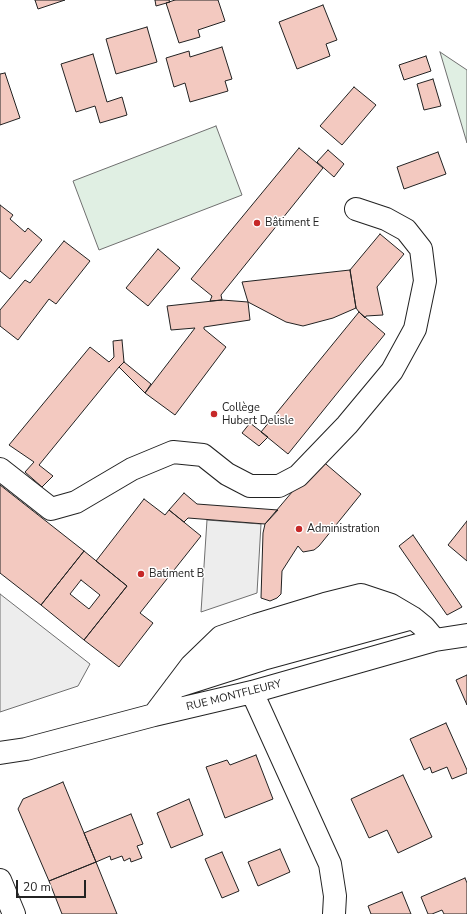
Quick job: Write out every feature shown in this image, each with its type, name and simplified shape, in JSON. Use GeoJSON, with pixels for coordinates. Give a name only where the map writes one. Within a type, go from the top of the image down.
{"type":"FeatureCollection","features":[{"type":"Feature","properties":{"kind":"street"},"geometry":{"type":"LineString","coordinates":[[0,469],[51,510],[76,502],[132,469],[173,452],[203,455],[227,474],[250,486],[280,486],[298,476],[348,425],[392,372],[415,328],[421,301],[425,281],[421,249],[406,230],[386,219],[356,209]]}},
{"type":"Feature","properties":{"kind":"street"},"geometry":{"type":"LineString","coordinates":[[154,716],[191,666],[221,638],[256,625],[325,604],[361,595],[391,606],[413,618],[424,627],[435,640]]}},
{"type":"Feature","properties":{"kind":"street"},"geometry":{"type":"LineString","coordinates":[[175,687],[263,659],[413,618]]}},
{"type":"Feature","properties":{"kind":"street","name":"RUE MONTFLEURY"},"geometry":{"type":"LineString","coordinates":[[0,753],[26,749],[252,692],[435,640],[467,635]]}},
{"type":"Feature","properties":{"kind":"street"},"geometry":{"type":"LineString","coordinates":[[252,692],[330,864],[335,896],[334,914]]}},
{"type":"Feature","properties":{"kind":"street"},"geometry":{"type":"LineString","coordinates":[[0,880],[14,914]]}},
{"type":"Feature","properties":{"kind":"green space"},"geometry":{"type":"Polygon","coordinates":[[[440,52],[467,70],[467,143],[440,52]]]}},
{"type":"Feature","properties":{"kind":"green space"},"geometry":{"type":"Polygon","coordinates":[[[216,126],[242,195],[99,250],[73,181],[216,126]]]}},
{"type":"Feature","properties":{"kind":"shaded area"},"geometry":{"type":"Polygon","coordinates":[[[207,520],[261,524],[257,593],[201,612],[207,520]]]}},
{"type":"Feature","properties":{"kind":"shaded area"},"geometry":{"type":"Polygon","coordinates":[[[0,594],[90,664],[78,686],[0,712],[0,594]]]}},
{"type":"Feature","properties":{"kind":"building"},"geometry":{"type":"Polygon","coordinates":[[[35,0],[65,0],[38,9],[35,0]]]}},
{"type":"Feature","properties":{"kind":"building"},"geometry":{"type":"Polygon","coordinates":[[[155,0],[169,0],[170,2],[156,6],[155,0]]]}},
{"type":"Feature","properties":{"kind":"building"},"geometry":{"type":"Polygon","coordinates":[[[175,0],[218,0],[225,21],[198,30],[200,37],[179,43],[166,3],[175,0]]]}},
{"type":"Feature","properties":{"kind":"building"},"geometry":{"type":"Polygon","coordinates":[[[323,5],[337,40],[326,44],[330,56],[297,69],[279,22],[323,5]]]}},
{"type":"Feature","properties":{"kind":"building"},"geometry":{"type":"Polygon","coordinates":[[[147,27],[157,62],[116,74],[106,39],[147,27]]]}},
{"type":"Feature","properties":{"kind":"building"},"geometry":{"type":"Polygon","coordinates":[[[222,47],[232,79],[225,81],[228,91],[190,102],[185,83],[174,87],[166,58],[189,51],[190,57],[222,47]]]}},
{"type":"Feature","properties":{"kind":"building"},"geometry":{"type":"Polygon","coordinates":[[[93,54],[107,102],[122,97],[127,115],[100,123],[95,106],[76,112],[61,64],[93,54]]]}},
{"type":"Feature","properties":{"kind":"building"},"geometry":{"type":"Polygon","coordinates":[[[426,56],[431,71],[404,80],[399,65],[426,56]]]}},
{"type":"Feature","properties":{"kind":"building"},"geometry":{"type":"Polygon","coordinates":[[[5,73],[20,118],[0,125],[0,74],[5,73]]]}},
{"type":"Feature","properties":{"kind":"building"},"geometry":{"type":"Polygon","coordinates":[[[433,79],[441,106],[424,110],[417,84],[433,79]]]}},
{"type":"Feature","properties":{"kind":"building"},"geometry":{"type":"Polygon","coordinates":[[[354,87],[376,105],[342,145],[320,126],[354,87]]]}},
{"type":"Feature","properties":{"kind":"building","name":"Bâtiment E"},"geometry":{"type":"Polygon","coordinates":[[[299,148],[323,168],[221,295],[222,300],[210,301],[212,296],[191,279],[299,148]]]}},
{"type":"Feature","properties":{"kind":"building"},"geometry":{"type":"Polygon","coordinates":[[[328,150],[344,164],[334,177],[317,162],[328,150]]]}},
{"type":"Feature","properties":{"kind":"building"},"geometry":{"type":"Polygon","coordinates":[[[438,152],[446,174],[404,189],[397,167],[438,152]]]}},
{"type":"Feature","properties":{"kind":"building"},"geometry":{"type":"Polygon","coordinates":[[[0,205],[13,215],[10,219],[25,232],[28,228],[42,240],[10,279],[0,271],[0,205]]]}},
{"type":"Feature","properties":{"kind":"building"},"geometry":{"type":"Polygon","coordinates":[[[380,234],[404,254],[377,287],[383,315],[366,316],[365,318],[356,308],[350,270],[380,234]]]}},
{"type":"Feature","properties":{"kind":"building"},"geometry":{"type":"Polygon","coordinates":[[[64,241],[90,261],[56,304],[49,299],[18,340],[0,326],[0,310],[25,280],[30,283],[64,241]]]}},
{"type":"Feature","properties":{"kind":"building"},"geometry":{"type":"Polygon","coordinates":[[[158,249],[180,268],[148,306],[126,288],[158,249]]]}},
{"type":"Feature","properties":{"kind":"building"},"geometry":{"type":"Polygon","coordinates":[[[350,270],[356,308],[333,318],[303,326],[286,322],[248,302],[242,282],[350,270]]]}},
{"type":"Feature","properties":{"kind":"building"},"geometry":{"type":"Polygon","coordinates":[[[222,300],[248,302],[250,320],[204,327],[204,329],[226,347],[175,415],[145,393],[195,328],[171,330],[167,306],[222,300]]]}},
{"type":"Feature","properties":{"kind":"building"},"geometry":{"type":"Polygon","coordinates":[[[359,312],[385,334],[288,454],[261,432],[359,312]]]}},
{"type":"Feature","properties":{"kind":"building"},"geometry":{"type":"Polygon","coordinates":[[[122,340],[124,362],[39,465],[53,476],[42,487],[25,472],[34,462],[9,445],[90,347],[109,362],[114,357],[113,341],[122,340]]]}},
{"type":"Feature","properties":{"kind":"building"},"geometry":{"type":"Polygon","coordinates":[[[124,362],[151,384],[145,393],[119,367],[124,362]]]}},
{"type":"Feature","properties":{"kind":"building"},"geometry":{"type":"Polygon","coordinates":[[[250,423],[268,437],[259,446],[242,433],[250,423]]]}},
{"type":"Feature","properties":{"kind":"building","name":"Administration"},"geometry":{"type":"Polygon","coordinates":[[[320,459],[361,494],[319,546],[314,550],[303,552],[298,546],[282,571],[281,594],[277,598],[270,601],[261,598],[263,533],[265,524],[320,459]]]}},
{"type":"Feature","properties":{"kind":"building"},"geometry":{"type":"Polygon","coordinates":[[[0,485],[84,551],[41,605],[0,573],[0,485]]]}},
{"type":"Feature","properties":{"kind":"building"},"geometry":{"type":"Polygon","coordinates":[[[184,493],[197,504],[278,510],[265,524],[188,518],[184,522],[169,510],[184,493]]]}},
{"type":"Feature","properties":{"kind":"building","name":"Batiment B"},"geometry":{"type":"Polygon","coordinates":[[[144,499],[165,515],[169,510],[201,536],[140,613],[153,623],[119,667],[84,640],[127,586],[96,561],[144,499]]]}},
{"type":"Feature","properties":{"kind":"building"},"geometry":{"type":"Polygon","coordinates":[[[467,521],[467,561],[448,545],[467,521]]]}},
{"type":"Feature","properties":{"kind":"building"},"geometry":{"type":"Polygon","coordinates":[[[413,535],[462,607],[447,615],[399,546],[413,535]]]}},
{"type":"Feature","properties":{"kind":"building"},"geometry":{"type":"Polygon","coordinates":[[[84,551],[127,586],[84,640],[41,605],[84,551]],[[81,580],[70,594],[89,609],[100,595],[81,580]]]}},
{"type":"Feature","properties":{"kind":"building"},"geometry":{"type":"Polygon","coordinates":[[[467,675],[467,705],[456,680],[467,675]]]}},
{"type":"Feature","properties":{"kind":"building"},"geometry":{"type":"Polygon","coordinates":[[[446,723],[467,770],[467,773],[452,779],[447,767],[432,773],[430,767],[424,770],[410,739],[446,723]]]}},
{"type":"Feature","properties":{"kind":"building"},"geometry":{"type":"Polygon","coordinates":[[[256,755],[273,799],[225,818],[206,767],[227,760],[230,765],[256,755]]]}},
{"type":"Feature","properties":{"kind":"building"},"geometry":{"type":"Polygon","coordinates":[[[403,775],[432,837],[398,853],[387,830],[369,838],[351,799],[403,775]]]}},
{"type":"Feature","properties":{"kind":"building"},"geometry":{"type":"Polygon","coordinates":[[[63,782],[96,862],[49,881],[18,809],[23,799],[63,782]]]}},
{"type":"Feature","properties":{"kind":"building"},"geometry":{"type":"Polygon","coordinates":[[[189,799],[203,835],[171,848],[157,813],[189,799]]]}},
{"type":"Feature","properties":{"kind":"building"},"geometry":{"type":"Polygon","coordinates":[[[131,814],[143,844],[137,846],[142,858],[131,862],[130,858],[124,861],[122,856],[111,860],[110,856],[96,862],[84,833],[131,814]]]}},
{"type":"Feature","properties":{"kind":"building"},"geometry":{"type":"Polygon","coordinates":[[[280,849],[290,872],[258,886],[248,862],[280,849]]]}},
{"type":"Feature","properties":{"kind":"building"},"geometry":{"type":"Polygon","coordinates":[[[222,852],[239,891],[222,898],[205,859],[222,852]]]}},
{"type":"Feature","properties":{"kind":"building"},"geometry":{"type":"Polygon","coordinates":[[[96,862],[117,914],[62,914],[49,881],[96,862]]]}},
{"type":"Feature","properties":{"kind":"building"},"geometry":{"type":"Polygon","coordinates":[[[465,878],[467,883],[467,914],[444,914],[442,910],[428,914],[421,897],[465,878]]]}},
{"type":"Feature","properties":{"kind":"building"},"geometry":{"type":"Polygon","coordinates":[[[402,892],[411,914],[371,914],[368,906],[402,892]]]}},
{"type":"Feature","properties":{"kind":"place","name":"Bâtiment E"},"geometry":{"type":"Point","coordinates":[257,223]}},
{"type":"Feature","properties":{"kind":"place","name":"Collège Hubert Delisle"},"geometry":{"type":"Point","coordinates":[214,414]}},
{"type":"Feature","properties":{"kind":"place","name":"Administration"},"geometry":{"type":"Point","coordinates":[299,529]}},
{"type":"Feature","properties":{"kind":"place","name":"Batiment B"},"geometry":{"type":"Point","coordinates":[141,574]}}]}
